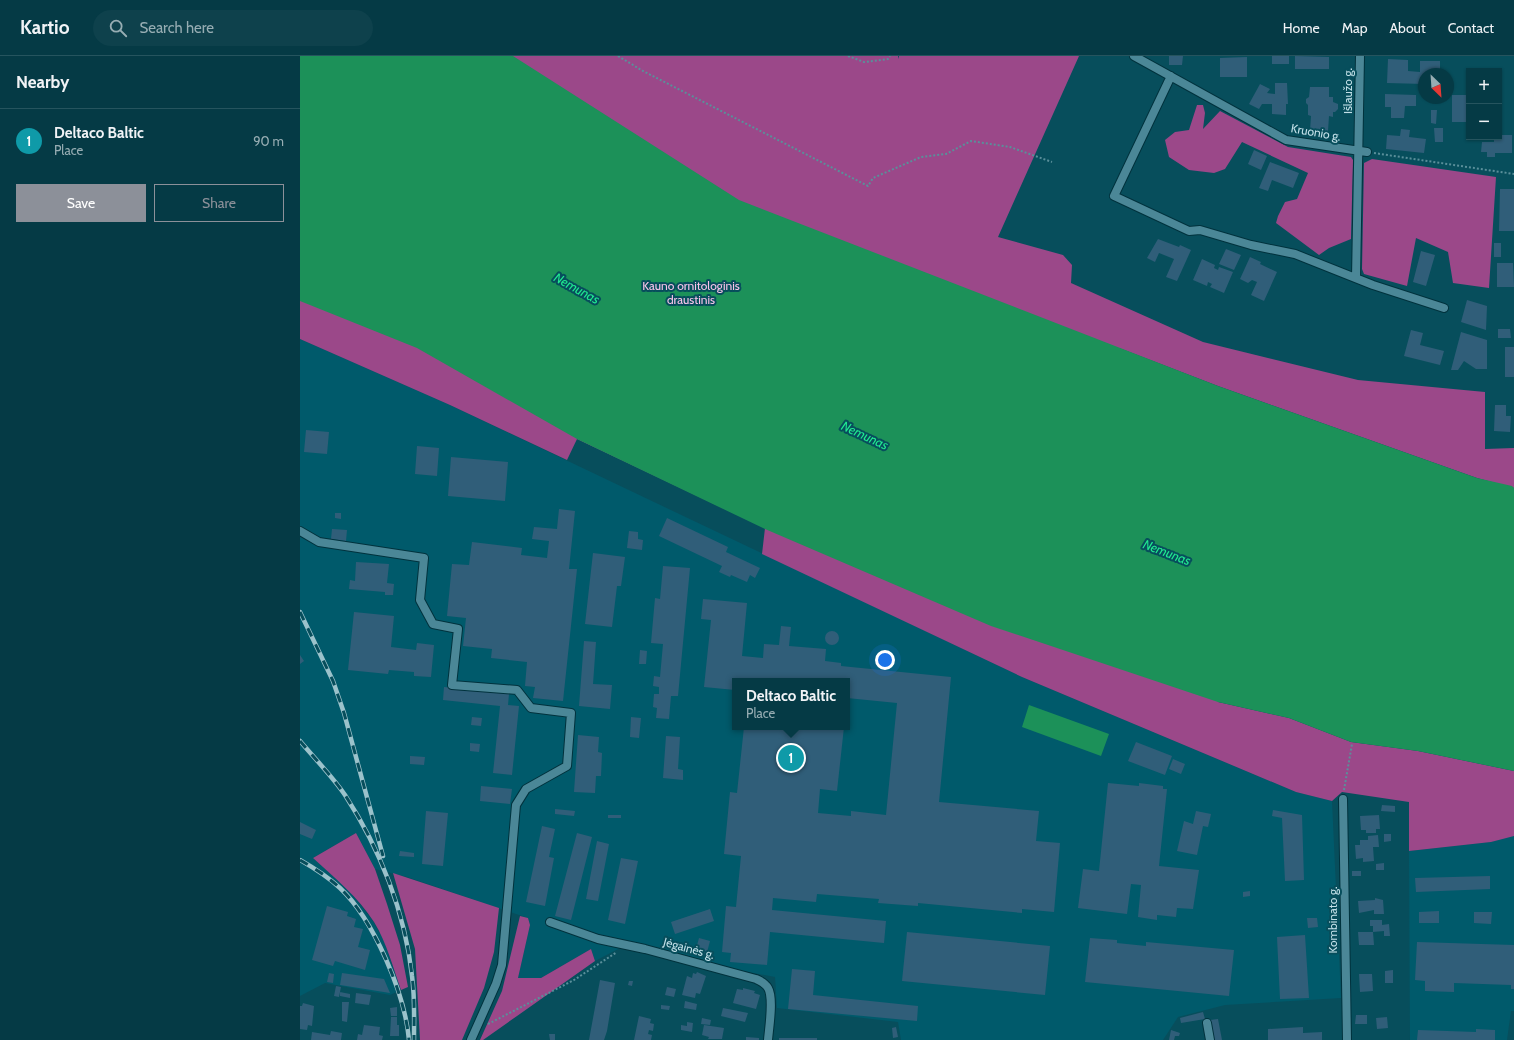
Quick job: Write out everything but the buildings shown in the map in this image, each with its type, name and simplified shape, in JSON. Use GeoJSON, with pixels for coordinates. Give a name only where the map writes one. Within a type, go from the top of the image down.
{"type":"FeatureCollection","features":[{"type":"Feature","properties":{"kind":"street","name":"Kruonio g."},"geometry":{"type":"LineString","coordinates":[[1134,56],[1286,140],[1363,152]]}},
{"type":"Feature","properties":{"kind":"street","name":"Išlaužo g."},"geometry":{"type":"LineString","coordinates":[[1356,278],[1363,152],[1360,56]]}},
{"type":"Feature","properties":{"kind":"street"},"geometry":{"type":"LineString","coordinates":[[1171,76],[1114,196],[1189,231],[1200,230],[1251,245],[1295,254],[1373,285],[1444,308]]}},
{"type":"Feature","properties":{"kind":"street"},"geometry":{"type":"LineString","coordinates":[[300,531],[319,542],[424,558],[420,600],[433,624],[458,628],[452,685],[517,690],[531,708],[571,713],[567,766],[526,789],[516,805],[502,965],[496,984],[471,1040]]}},
{"type":"Feature","properties":{"kind":"street","name":"Kombinato g."},"geometry":{"type":"LineString","coordinates":[[1343,799],[1347,1040]]}},
{"type":"Feature","properties":{"kind":"street","name":"Jėgainės g."},"geometry":{"type":"LineString","coordinates":[[550,922],[598,939],[756,978],[764,983],[769,989],[771,997],[768,1040]]}},
{"type":"Feature","properties":{"kind":"street"},"geometry":{"type":"LineString","coordinates":[[1206,1023],[1210,1040]]}},
{"type":"Feature","properties":{"kind":"path"},"geometry":{"type":"LineString","coordinates":[[618,56],[642,71],[868,186],[873,178],[921,157],[946,154],[972,141],[1010,147],[1052,162]]}},
{"type":"Feature","properties":{"kind":"path"},"geometry":{"type":"LineString","coordinates":[[848,56],[864,62],[888,59],[890,56]]}},
{"type":"Feature","properties":{"kind":"path"},"geometry":{"type":"LineString","coordinates":[[1363,152],[1514,174]]}},
{"type":"Feature","properties":{"kind":"path"},"geometry":{"type":"LineString","coordinates":[[1343,799],[1352,744]]}},
{"type":"Feature","properties":{"kind":"path"},"geometry":{"type":"LineString","coordinates":[[476,1030],[574,980],[608,960],[626,945]]}},
{"type":"Feature","properties":{"kind":"shaded area"},"geometry":{"type":"Polygon","coordinates":[[[300,339],[450,405],[1022,677],[1296,792],[1332,801],[1341,998],[1225,1005],[1178,1017],[1163,1040],[901,1040],[898,1022],[777,1008],[775,977],[620,948],[595,961],[591,949],[541,978],[518,978],[530,925],[528,918],[407,877],[375,869],[356,833],[313,858],[349,890],[373,921],[384,941],[401,990],[390,995],[325,983],[300,996],[300,339]]]}},
{"type":"Feature","properties":{"kind":"shaded area"},"geometry":{"type":"Polygon","coordinates":[[[1509,836],[1514,836],[1514,1011],[1511,1011],[1507,1040],[1410,1040],[1409,851],[1491,842],[1509,836]]]}},
{"type":"Feature","properties":{"kind":"green space","name":"Kauno ornitologinis draustinis"},"geometry":{"type":"Polygon","coordinates":[[[300,56],[898,56],[899,59],[899,56],[1079,56],[998,237],[1063,255],[1072,265],[1071,283],[1203,342],[1358,380],[1485,392],[1485,449],[1514,448],[1514,488],[1477,478],[1218,386],[1119,348],[1218,702],[1289,718],[1351,742],[1418,751],[1514,771],[1514,836],[1491,842],[1409,851],[1409,802],[1342,792],[1332,801],[1296,792],[1022,677],[762,554],[765,528],[577,439],[567,460],[450,405],[300,339],[300,56]]]}},
{"type":"Feature","properties":{"kind":"green space"},"geometry":{"type":"Polygon","coordinates":[[[1197,105],[1203,105],[1205,113],[1203,129],[1220,111],[1288,147],[1351,157],[1353,160],[1351,239],[1329,248],[1319,255],[1276,223],[1285,202],[1297,199],[1308,173],[1242,142],[1225,169],[1214,173],[1189,170],[1169,157],[1165,140],[1175,132],[1189,130],[1197,105]]]}},
{"type":"Feature","properties":{"kind":"green space"},"geometry":{"type":"Polygon","coordinates":[[[1372,159],[1496,177],[1489,288],[1453,283],[1448,252],[1416,238],[1407,286],[1364,274],[1362,269],[1364,163],[1372,159]]]}},
{"type":"Feature","properties":{"kind":"green space"},"geometry":{"type":"Polygon","coordinates":[[[356,833],[375,869],[400,945],[408,987],[401,990],[379,930],[368,913],[338,880],[313,858],[356,833]]]}},
{"type":"Feature","properties":{"kind":"green space"},"geometry":{"type":"Polygon","coordinates":[[[393,873],[499,908],[494,952],[484,988],[462,1040],[420,1040],[415,949],[393,873]]]}},
{"type":"Feature","properties":{"kind":"green space"},"geometry":{"type":"Polygon","coordinates":[[[520,916],[528,918],[530,925],[518,978],[541,978],[591,949],[595,961],[483,1040],[480,1040],[502,991],[520,916]]]}},
{"type":"Feature","properties":{"kind":"water","name":"Kauno ornitologinis draustinis"},"geometry":{"type":"Polygon","coordinates":[[[300,56],[513,56],[739,200],[1218,386],[1477,478],[1512,486],[1514,488],[1514,771],[1418,751],[1351,742],[1289,718],[1218,702],[991,626],[765,529],[577,439],[417,348],[300,301],[300,56]]]}},
{"type":"Feature","properties":{"kind":"water"},"geometry":{"type":"Polygon","coordinates":[[[1029,705],[1109,734],[1101,756],[1022,727],[1029,705]]]}},
{"type":"Feature","properties":{"kind":"railway"},"geometry":{"type":"LineString","coordinates":[[300,612],[333,681],[344,713],[383,856]]}},
{"type":"Feature","properties":{"kind":"railway"},"geometry":{"type":"LineString","coordinates":[[300,741],[345,795],[369,837],[389,882],[404,928],[409,952],[414,992],[414,1040]]}},
{"type":"Feature","properties":{"kind":"railway"},"geometry":{"type":"LineString","coordinates":[[300,860],[321,873],[340,888],[353,902],[365,919],[386,959],[394,980],[401,1001],[409,1040]]}},
{"type":"Feature","properties":{"kind":"place","name":"Deltaco Baltic"},"geometry":{"type":"Point","coordinates":[791,758]}},
{"type":"Feature","properties":{"kind":"water label","name":"Nemunas"},"geometry":{"type":"Point","coordinates":[577,288]}},
{"type":"Feature","properties":{"kind":"water label","name":"Nemunas"},"geometry":{"type":"Point","coordinates":[865,435]}},
{"type":"Feature","properties":{"kind":"water label","name":"Nemunas"},"geometry":{"type":"Point","coordinates":[1167,552]}}]}
